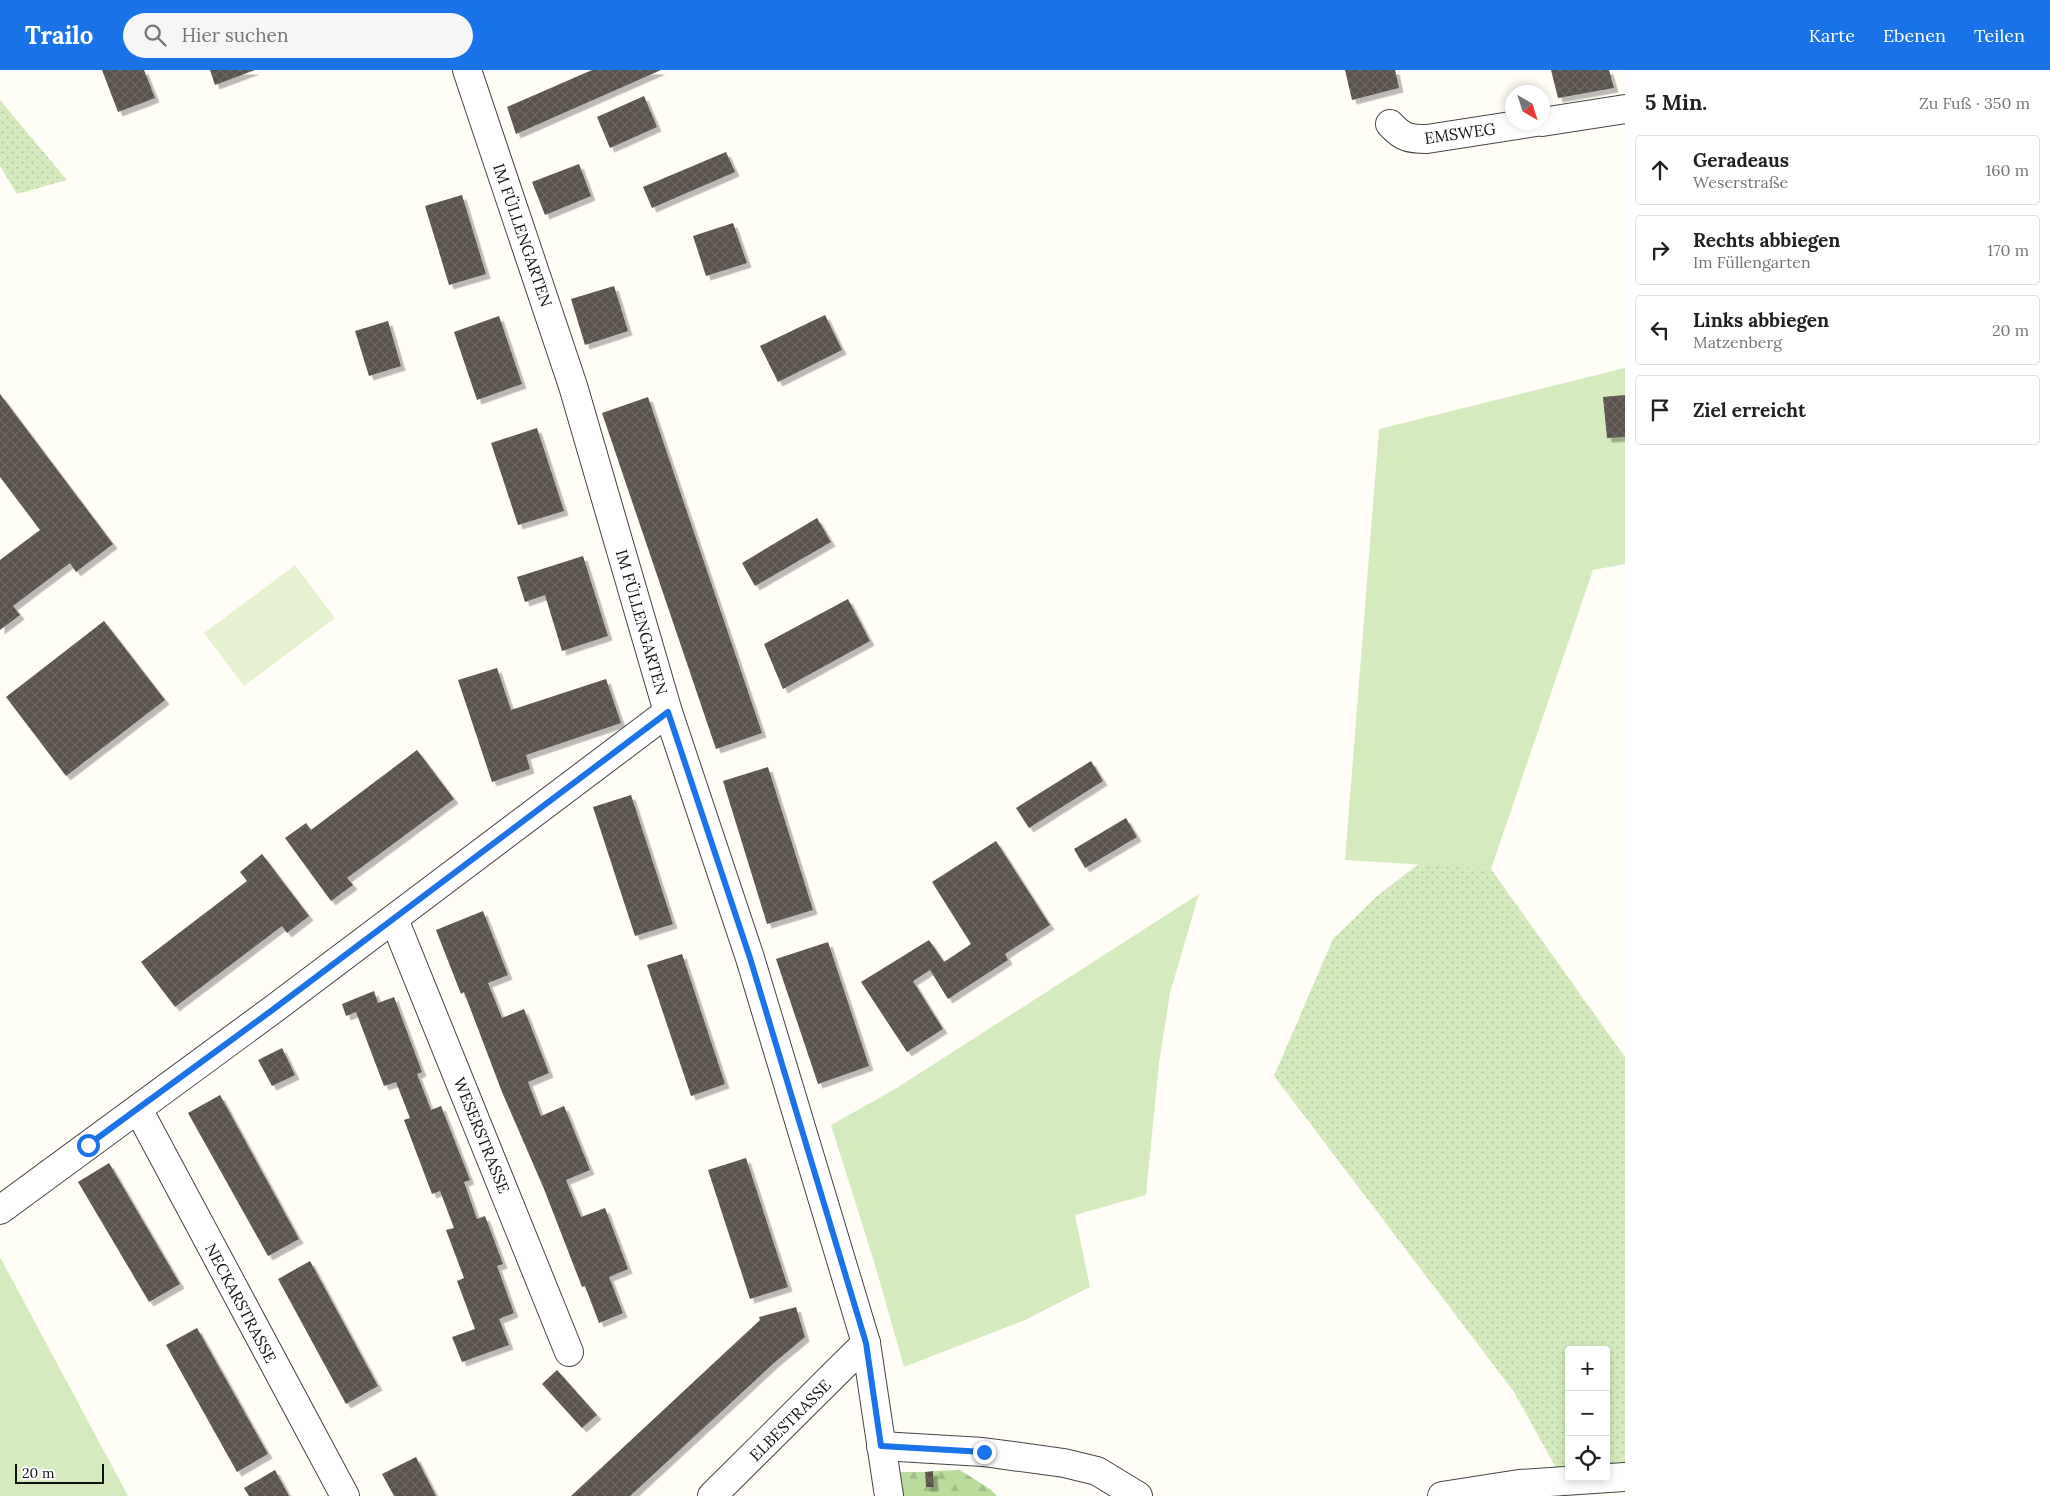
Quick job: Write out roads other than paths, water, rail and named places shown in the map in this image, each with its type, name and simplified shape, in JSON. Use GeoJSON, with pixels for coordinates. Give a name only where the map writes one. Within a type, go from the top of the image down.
{"type":"FeatureCollection","features":[{"type":"Feature","properties":{"kind":"street","name":"IM FÜLLENGARTEN"},"geometry":{"type":"LineString","coordinates":[[468,70],[574,386],[668,712],[750,958],[866,1343],[889,1496]]}},
{"type":"Feature","properties":{"kind":"street"},"geometry":{"type":"LineString","coordinates":[[1550,121],[1625,109]]}},
{"type":"Feature","properties":{"kind":"street","name":"EMSWEG"},"geometry":{"type":"LineString","coordinates":[[1390,124],[1410,140],[1505,127]]}},
{"type":"Feature","properties":{"kind":"street"},"geometry":{"type":"LineString","coordinates":[[0,1210],[394,919],[668,712]]}},
{"type":"Feature","properties":{"kind":"street","name":"WESERSTRASSE"},"geometry":{"type":"LineString","coordinates":[[394,919],[569,1352]]}},
{"type":"Feature","properties":{"kind":"street","name":"NECKARSTRASSE"},"geometry":{"type":"LineString","coordinates":[[138,1109],[345,1496]]}},
{"type":"Feature","properties":{"kind":"street","name":"ELBESTRASSE"},"geometry":{"type":"LineString","coordinates":[[712,1496],[866,1343]]}},
{"type":"Feature","properties":{"kind":"street"},"geometry":{"type":"LineString","coordinates":[[881,1446],[984,1452],[1064,1463],[1098,1471],[1138,1496]]}},
{"type":"Feature","properties":{"kind":"street"},"geometry":{"type":"LineString","coordinates":[[1442,1496],[1519,1484],[1625,1477]]}}]}
